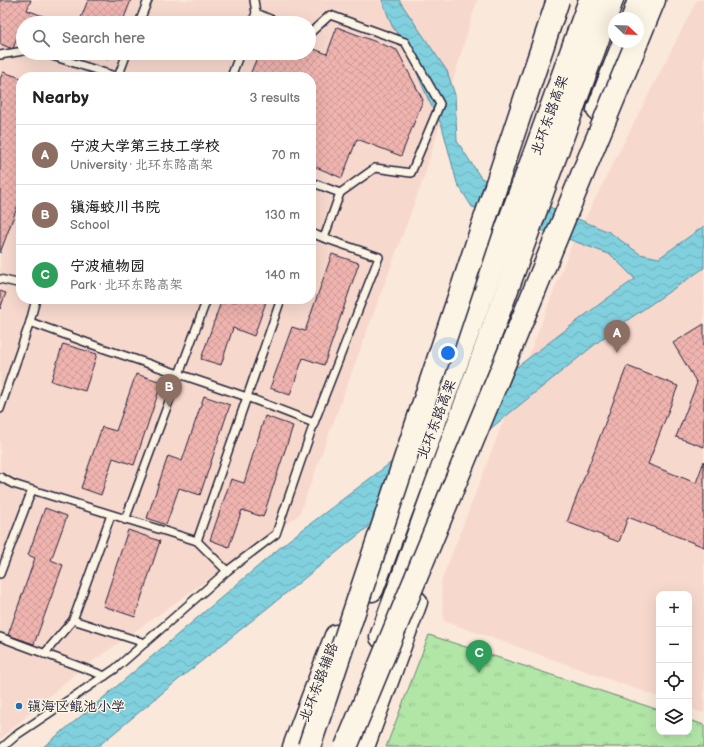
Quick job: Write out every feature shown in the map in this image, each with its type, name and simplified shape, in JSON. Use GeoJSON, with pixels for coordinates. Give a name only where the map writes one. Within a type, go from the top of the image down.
{"type":"FeatureCollection","features":[{"type":"Feature","properties":{"kind":"main road"},"geometry":{"type":"LineString","coordinates":[[309,747],[558,0]]}},
{"type":"Feature","properties":{"kind":"main road","name":"北环东路辅路"},"geometry":{"type":"LineString","coordinates":[[294,747],[566,0]]}},
{"type":"Feature","properties":{"kind":"main road","name":"北环东路高架"},"geometry":{"type":"LineString","coordinates":[[313,747],[534,155],[590,0]]}},
{"type":"Feature","properties":{"kind":"main road","name":"北环东路高架"},"geometry":{"type":"LineString","coordinates":[[341,747],[612,0]]}},
{"type":"Feature","properties":{"kind":"main road"},"geometry":{"type":"LineString","coordinates":[[635,12],[639,0]]}},
{"type":"Feature","properties":{"kind":"main road"},"geometry":{"type":"LineString","coordinates":[[644,26],[654,0]]}},
{"type":"Feature","properties":{"kind":"main road"},"geometry":{"type":"LineString","coordinates":[[363,747],[622,48]]}},
{"type":"Feature","properties":{"kind":"main road"},"geometry":{"type":"LineString","coordinates":[[346,747],[635,48]]}},
{"type":"Feature","properties":{"kind":"lane"},"geometry":{"type":"LineString","coordinates":[[142,16],[148,0]]}},
{"type":"Feature","properties":{"kind":"lane"},"geometry":{"type":"LineString","coordinates":[[254,0],[256,13],[255,16]]}},
{"type":"Feature","properties":{"kind":"lane"},"geometry":{"type":"LineString","coordinates":[[256,13],[263,16]]}},
{"type":"Feature","properties":{"kind":"lane"},"geometry":{"type":"LineString","coordinates":[[316,28],[330,15],[405,42],[440,104],[411,173],[375,168],[340,193],[324,238]]}},
{"type":"Feature","properties":{"kind":"lane"},"geometry":{"type":"LineString","coordinates":[[0,55],[16,52]]}},
{"type":"Feature","properties":{"kind":"lane"},"geometry":{"type":"LineString","coordinates":[[65,60],[102,72]]}},
{"type":"Feature","properties":{"kind":"lane"},"geometry":{"type":"LineString","coordinates":[[120,72],[125,60]]}},
{"type":"Feature","properties":{"kind":"lane"},"geometry":{"type":"LineString","coordinates":[[233,72],[237,60]]}},
{"type":"Feature","properties":{"kind":"lane"},"geometry":{"type":"LineString","coordinates":[[316,184],[340,193]]}},
{"type":"Feature","properties":{"kind":"lane"},"geometry":{"type":"LineString","coordinates":[[3,747],[18,734],[115,669],[226,571],[276,534],[314,423],[379,258],[316,235]]}},
{"type":"Feature","properties":{"kind":"lane"},"geometry":{"type":"LineString","coordinates":[[0,279],[16,283]]}},
{"type":"Feature","properties":{"kind":"lane"},"geometry":{"type":"LineString","coordinates":[[0,409],[35,304]]}},
{"type":"Feature","properties":{"kind":"lane"},"geometry":{"type":"LineString","coordinates":[[125,520],[205,304]]}},
{"type":"Feature","properties":{"kind":"lane"},"geometry":{"type":"LineString","coordinates":[[197,541],[279,304]]}},
{"type":"Feature","properties":{"kind":"lane"},"geometry":{"type":"LineString","coordinates":[[30,322],[99,347],[247,396],[314,423]]}},
{"type":"Feature","properties":{"kind":"lane"},"geometry":{"type":"LineString","coordinates":[[0,477],[13,484],[125,520],[197,541],[226,571]]}},
{"type":"Feature","properties":{"kind":"lane"},"geometry":{"type":"LineString","coordinates":[[0,574],[32,490]]}},
{"type":"Feature","properties":{"kind":"lane"},"geometry":{"type":"LineString","coordinates":[[44,654],[73,620],[111,515]]}},
{"type":"Feature","properties":{"kind":"lane"},"geometry":{"type":"LineString","coordinates":[[73,620],[145,643]]}},
{"type":"Feature","properties":{"kind":"lane"},"geometry":{"type":"LineString","coordinates":[[0,637],[105,676]]}},
{"type":"Feature","properties":{"kind":"shaded area"},"geometry":{"type":"Polygon","coordinates":[[[0,0],[477,0],[424,177],[299,515],[76,673],[0,739],[0,0]]]}},
{"type":"Feature","properties":{"kind":"shaded area"},"geometry":{"type":"Polygon","coordinates":[[[697,0],[704,0],[704,713],[692,709],[692,591],[656,591],[656,696],[444,621],[441,582],[572,244],[697,0]]]}},
{"type":"Feature","properties":{"kind":"green space"},"geometry":{"type":"Polygon","coordinates":[[[429,635],[656,709],[656,735],[692,735],[692,721],[704,725],[704,747],[386,747],[429,635]]]}},
{"type":"Feature","properties":{"kind":"water"},"geometry":{"type":"Polygon","coordinates":[[[382,0],[399,0],[447,71],[455,95],[457,141],[481,178],[609,232],[640,254],[659,258],[704,226],[704,268],[613,330],[97,747],[43,747],[289,540],[605,300],[635,279],[611,255],[472,207],[457,183],[442,126],[429,101],[405,45],[392,26],[382,0]]]}},
{"type":"Feature","properties":{"kind":"building"},"geometry":{"type":"Polygon","coordinates":[[[0,0],[31,0],[27,10],[43,16],[16,16],[16,40],[13,49],[0,44],[0,0]]]}},
{"type":"Feature","properties":{"kind":"building"},"geometry":{"type":"Polygon","coordinates":[[[88,0],[131,0],[125,16],[82,16],[88,0]]]}},
{"type":"Feature","properties":{"kind":"building"},"geometry":{"type":"Polygon","coordinates":[[[337,27],[397,50],[423,100],[401,156],[357,139],[342,178],[316,167],[316,72],[251,72],[256,60],[316,60],[316,50],[327,54],[337,27]]]}},
{"type":"Feature","properties":{"kind":"building"},"geometry":{"type":"Polygon","coordinates":[[[3,72],[16,76],[16,210],[0,253],[0,79],[3,72]]]}},
{"type":"Feature","properties":{"kind":"building"},"geometry":{"type":"Polygon","coordinates":[[[332,254],[359,263],[324,365],[303,358],[290,395],[270,388],[292,327],[305,331],[314,304],[316,304],[316,300],[332,254]]]}},
{"type":"Feature","properties":{"kind":"building"},"geometry":{"type":"Polygon","coordinates":[[[0,291],[6,293],[0,309],[0,291]]]}},
{"type":"Feature","properties":{"kind":"building"},"geometry":{"type":"Polygon","coordinates":[[[220,304],[265,304],[254,336],[233,328],[221,365],[201,359],[220,304]]]}},
{"type":"Feature","properties":{"kind":"building"},"geometry":{"type":"Polygon","coordinates":[[[704,324],[704,447],[676,437],[697,383],[673,343],[704,324]]]}},
{"type":"Feature","properties":{"kind":"building"},"geometry":{"type":"Polygon","coordinates":[[[63,344],[97,354],[85,391],[51,381],[63,344]]]}},
{"type":"Feature","properties":{"kind":"building"},"geometry":{"type":"Polygon","coordinates":[[[627,366],[678,386],[648,464],[696,483],[704,461],[704,547],[628,517],[619,542],[567,522],[627,366]]]}},
{"type":"Feature","properties":{"kind":"building"},"geometry":{"type":"Polygon","coordinates":[[[136,374],[162,382],[134,465],[113,458],[101,495],[81,488],[102,427],[116,431],[136,374]]]}},
{"type":"Feature","properties":{"kind":"building"},"geometry":{"type":"Polygon","coordinates":[[[204,396],[230,405],[200,495],[179,488],[166,525],[147,518],[168,456],[182,461],[204,396]]]}},
{"type":"Feature","properties":{"kind":"building"},"geometry":{"type":"Polygon","coordinates":[[[265,416],[293,426],[263,517],[242,510],[229,547],[210,540],[231,479],[244,483],[265,416]]]}},
{"type":"Feature","properties":{"kind":"building"},"geometry":{"type":"Polygon","coordinates":[[[45,508],[67,516],[51,560],[63,565],[34,644],[8,635],[35,558],[28,555],[45,508]]]}},
{"type":"Feature","properties":{"kind":"building"},"geometry":{"type":"Polygon","coordinates":[[[128,530],[160,541],[135,617],[103,606],[128,530]]]}},
{"type":"Feature","properties":{"kind":"place","name":"宁波大学第三技工学校"},"geometry":{"type":"Point","coordinates":[617,353]}},
{"type":"Feature","properties":{"kind":"place","name":"镇海蛟川书院"},"geometry":{"type":"Point","coordinates":[169,407]}},
{"type":"Feature","properties":{"kind":"place","name":"宁波植物园"},"geometry":{"type":"Point","coordinates":[479,673]}},
{"type":"Feature","properties":{"kind":"place","name":"镇海区鲲池小学"},"geometry":{"type":"Point","coordinates":[19,706]}}]}
